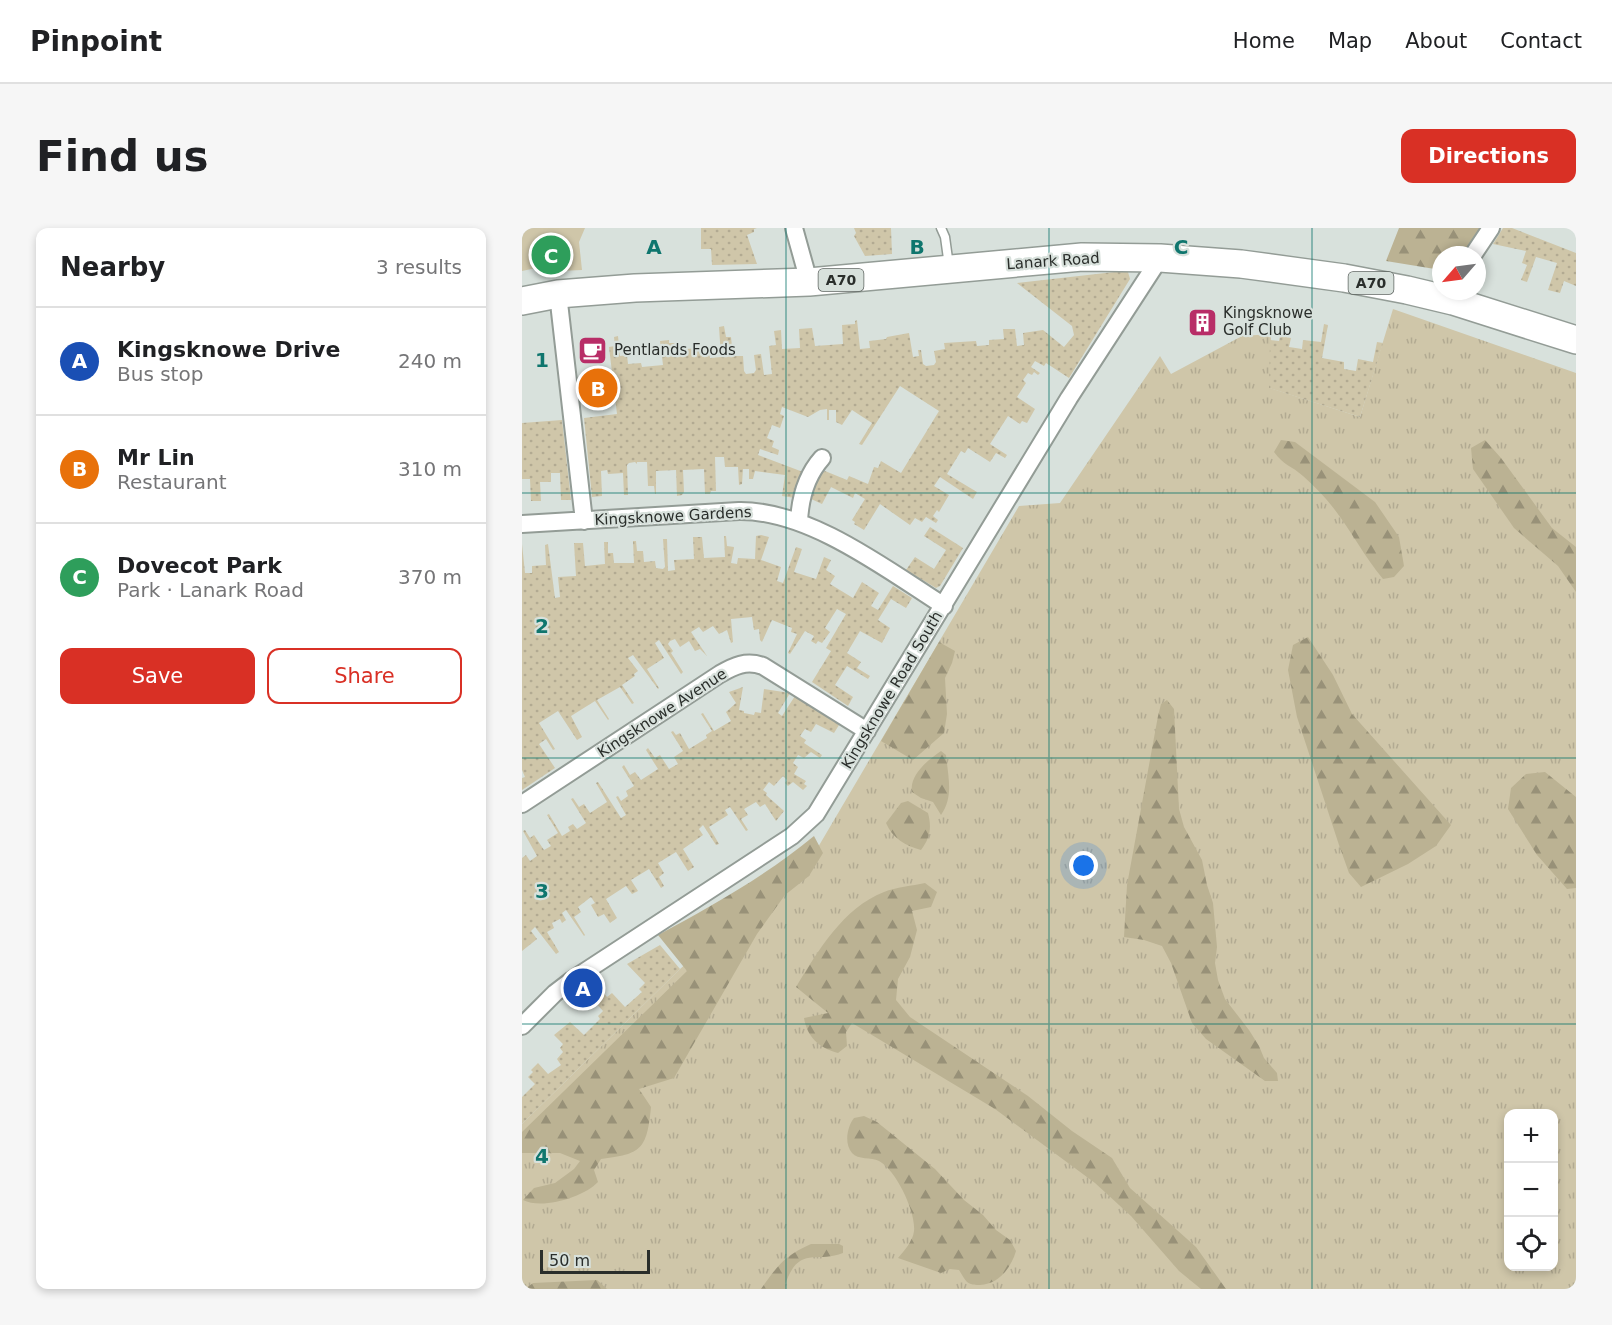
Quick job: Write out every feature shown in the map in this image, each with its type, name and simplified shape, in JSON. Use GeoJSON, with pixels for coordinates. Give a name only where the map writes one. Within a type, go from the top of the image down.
{"type":"FeatureCollection","features":[{"type":"Feature","properties":{"kind":"main road","name":"Lanark Road"},"geometry":{"type":"LineString","coordinates":[[522,301],[558,294],[635,288],[809,282],[1082,257],[1160,258],[1241,264],[1432,292]]}},
{"type":"Feature","properties":{"kind":"main road","name":"Lanark Road"},"geometry":{"type":"LineString","coordinates":[[1466,300],[1576,340]]}},
{"type":"Feature","properties":{"kind":"street"},"geometry":{"type":"LineString","coordinates":[[794,228],[809,282]]}},
{"type":"Feature","properties":{"kind":"street"},"geometry":{"type":"LineString","coordinates":[[1479,246],[1491,228]]}},
{"type":"Feature","properties":{"kind":"street","name":"Kingsknowe Road South"},"geometry":{"type":"LineString","coordinates":[[522,1026],[572,980],[800,830],[823,805],[1069,398],[1160,258]]}},
{"type":"Feature","properties":{"kind":"street"},"geometry":{"type":"LineString","coordinates":[[558,294],[584,521]]}},
{"type":"Feature","properties":{"kind":"street"},"geometry":{"type":"LineString","coordinates":[[799,522],[802,496],[807,481],[822,458]]}},
{"type":"Feature","properties":{"kind":"street","name":"Kingsknowe Gardens"},"geometry":{"type":"LineString","coordinates":[[522,524],[745,511],[763,512],[799,522],[845,544],[944,606]]}},
{"type":"Feature","properties":{"kind":"street","name":"Kingsknowe Avenue"},"geometry":{"type":"LineString","coordinates":[[522,804],[720,674],[743,663],[763,666],[867,731]]}},
{"type":"Feature","properties":{"kind":"lane"},"geometry":{"type":"LineString","coordinates":[[941,228],[945,237],[949,270]]}},
{"type":"Feature","properties":{"kind":"green space"},"geometry":{"type":"Polygon","coordinates":[[[522,228],[585,228],[579,242],[582,270],[560,271],[541,267],[522,271],[522,228]]]}},
{"type":"Feature","properties":{"kind":"green space"},"geometry":{"type":"Polygon","coordinates":[[[701,228],[757,228],[747,235],[757,264],[712,265],[711,249],[701,249],[701,228]]]}},
{"type":"Feature","properties":{"kind":"green space"},"geometry":{"type":"Polygon","coordinates":[[[854,228],[891,228],[892,254],[865,256],[854,236],[856,233],[854,228]]]}},
{"type":"Feature","properties":{"kind":"green space"},"geometry":{"type":"Polygon","coordinates":[[[1399,228],[1480,228],[1469,246],[1432,246],[1432,269],[1386,261],[1399,228]]]}},
{"type":"Feature","properties":{"kind":"green space"},"geometry":{"type":"Polygon","coordinates":[[[1503,228],[1512,228],[1576,253],[1576,286],[1564,281],[1560,293],[1548,290],[1557,263],[1536,257],[1527,282],[1521,280],[1527,265],[1522,263],[1526,251],[1493,244],[1503,228]]]}},
{"type":"Feature","properties":{"kind":"green space"},"geometry":{"type":"Polygon","coordinates":[[[1128,272],[1130,279],[1069,378],[1046,363],[1044,366],[1035,361],[1031,367],[1040,373],[1038,375],[1034,372],[1032,375],[1028,373],[1023,380],[1026,383],[1017,397],[1035,409],[1027,423],[1022,421],[1020,424],[1008,416],[990,444],[1007,455],[1005,458],[996,453],[990,462],[968,448],[965,453],[961,451],[947,474],[977,492],[973,499],[940,477],[934,486],[949,495],[939,512],[937,510],[933,516],[938,520],[936,523],[926,517],[922,522],[915,518],[910,525],[880,504],[864,530],[852,520],[865,499],[855,493],[853,498],[831,487],[822,504],[809,498],[817,479],[825,471],[847,480],[849,476],[868,484],[874,467],[878,468],[881,461],[901,473],[939,411],[900,386],[862,445],[859,444],[872,423],[852,410],[842,425],[836,422],[836,410],[829,410],[829,420],[827,420],[827,409],[808,417],[782,407],[780,414],[784,416],[780,428],[772,425],[767,438],[774,441],[772,447],[779,450],[778,455],[760,449],[758,455],[803,472],[795,498],[782,496],[785,475],[755,471],[753,479],[749,479],[749,469],[743,469],[742,484],[739,485],[738,467],[725,467],[724,457],[715,457],[716,491],[711,491],[710,494],[705,494],[704,469],[683,470],[684,492],[677,496],[676,470],[656,471],[655,494],[654,486],[648,486],[647,462],[637,462],[637,464],[635,462],[627,465],[628,495],[624,495],[623,473],[608,474],[607,470],[601,471],[602,496],[592,497],[584,418],[617,414],[609,347],[615,346],[614,337],[618,336],[620,356],[627,355],[628,364],[641,363],[642,367],[663,365],[660,341],[669,340],[669,343],[676,343],[678,355],[683,355],[683,349],[708,348],[710,358],[721,357],[719,327],[724,326],[726,337],[731,337],[733,356],[743,356],[746,374],[754,373],[756,370],[754,355],[761,354],[764,375],[772,374],[769,346],[776,345],[774,331],[781,330],[782,349],[800,348],[799,329],[812,328],[815,346],[843,344],[842,325],[855,324],[857,320],[860,349],[870,348],[869,341],[909,333],[913,357],[919,356],[918,350],[921,350],[923,364],[934,365],[936,362],[934,351],[945,349],[944,343],[976,341],[977,346],[989,345],[989,340],[1004,339],[1003,329],[1015,329],[1017,346],[1024,345],[1023,333],[1043,330],[1064,347],[1074,335],[1072,326],[1017,283],[1128,272]]]}},
{"type":"Feature","properties":{"kind":"green space"},"geometry":{"type":"Polygon","coordinates":[[[1393,309],[1576,373],[1576,1289],[522,1289],[522,1124],[680,969],[814,854],[1019,506],[1060,503],[1160,356],[1171,374],[1242,336],[1271,334],[1270,388],[1360,417],[1393,309]]]}},
{"type":"Feature","properties":{"kind":"green space"},"geometry":{"type":"Polygon","coordinates":[[[1324,324],[1328,325],[1322,358],[1344,362],[1344,369],[1356,371],[1358,359],[1373,362],[1377,342],[1383,343],[1360,417],[1269,388],[1270,340],[1279,341],[1280,336],[1291,338],[1289,347],[1302,349],[1303,340],[1321,342],[1324,324]]]}},
{"type":"Feature","properties":{"kind":"green space"},"geometry":{"type":"Polygon","coordinates":[[[562,420],[571,500],[561,500],[560,473],[551,473],[551,482],[540,482],[541,501],[531,501],[530,479],[522,479],[522,423],[562,420]]]}},
{"type":"Feature","properties":{"kind":"green space"},"geometry":{"type":"Polygon","coordinates":[[[1281,440],[1295,442],[1375,502],[1399,537],[1404,566],[1394,577],[1383,579],[1326,499],[1303,476],[1277,456],[1274,452],[1281,440]]]}},
{"type":"Feature","properties":{"kind":"green space"},"geometry":{"type":"Polygon","coordinates":[[[1485,440],[1501,458],[1552,528],[1576,547],[1576,592],[1558,566],[1514,528],[1473,469],[1471,448],[1485,440]]]}},
{"type":"Feature","properties":{"kind":"green space"},"geometry":{"type":"Polygon","coordinates":[[[930,527],[963,548],[940,586],[936,588],[906,570],[915,557],[934,569],[946,550],[924,536],[930,527]]]}},
{"type":"Feature","properties":{"kind":"green space"},"geometry":{"type":"Polygon","coordinates":[[[724,536],[726,536],[727,546],[734,547],[731,563],[737,564],[738,558],[755,559],[756,536],[769,537],[761,560],[781,567],[777,581],[783,583],[796,547],[802,549],[794,572],[816,579],[824,557],[831,560],[826,570],[835,576],[830,584],[853,598],[862,582],[879,593],[871,606],[878,610],[893,586],[912,598],[906,608],[891,599],[878,620],[890,628],[882,643],[860,631],[847,653],[861,662],[857,668],[870,676],[868,679],[847,666],[835,685],[853,697],[848,706],[812,682],[831,651],[826,648],[846,614],[837,609],[825,628],[830,632],[822,643],[818,641],[816,644],[811,641],[814,636],[805,631],[790,654],[788,653],[797,634],[791,632],[792,628],[772,620],[762,642],[759,629],[754,630],[752,617],[731,619],[733,642],[731,643],[727,630],[719,634],[713,626],[703,632],[699,627],[691,632],[707,656],[700,649],[695,651],[689,641],[680,647],[675,639],[670,641],[668,644],[673,651],[671,653],[683,672],[681,674],[659,640],[655,643],[664,658],[647,669],[658,689],[633,655],[628,658],[638,671],[622,685],[634,703],[632,704],[620,687],[597,700],[608,720],[595,701],[571,716],[582,737],[577,740],[558,711],[539,723],[555,749],[553,750],[546,739],[539,744],[555,768],[522,790],[522,778],[525,777],[522,770],[522,544],[525,573],[532,573],[532,566],[546,565],[545,545],[548,544],[555,598],[560,597],[558,577],[576,576],[574,543],[583,543],[585,566],[605,564],[604,542],[608,542],[608,553],[613,553],[614,563],[634,563],[633,541],[636,541],[637,551],[643,551],[644,562],[655,561],[656,568],[663,569],[665,567],[663,539],[667,539],[668,571],[675,570],[674,560],[694,559],[693,537],[702,537],[704,558],[725,557],[724,536]]]}},
{"type":"Feature","properties":{"kind":"green space"},"geometry":{"type":"Polygon","coordinates":[[[1308,637],[1333,675],[1352,714],[1451,825],[1436,846],[1408,864],[1361,887],[1349,873],[1297,717],[1288,670],[1293,645],[1308,637]]]}},
{"type":"Feature","properties":{"kind":"green space"},"geometry":{"type":"Polygon","coordinates":[[[939,642],[955,651],[945,678],[947,714],[944,733],[913,760],[881,741],[939,642]]]}},
{"type":"Feature","properties":{"kind":"green space"},"geometry":{"type":"Polygon","coordinates":[[[743,687],[739,710],[744,713],[754,715],[755,712],[761,713],[764,689],[790,693],[778,713],[782,716],[795,696],[839,725],[834,733],[816,724],[811,732],[805,729],[800,736],[806,740],[804,743],[822,755],[820,758],[811,752],[804,758],[798,755],[793,763],[798,767],[794,774],[806,781],[804,784],[807,786],[803,790],[793,782],[788,786],[783,776],[774,786],[769,782],[763,790],[784,811],[776,821],[765,804],[760,807],[756,802],[744,809],[748,815],[741,819],[748,830],[746,831],[730,807],[725,810],[728,815],[709,827],[719,844],[716,845],[703,825],[699,829],[703,835],[683,849],[694,867],[688,871],[676,852],[658,863],[664,873],[659,877],[664,886],[661,888],[649,869],[631,880],[638,891],[632,894],[626,886],[606,899],[617,918],[610,923],[604,914],[598,917],[591,905],[595,903],[591,897],[578,907],[581,912],[574,917],[584,936],[566,910],[562,913],[566,920],[562,923],[560,919],[552,923],[554,928],[547,932],[559,952],[556,954],[535,927],[531,931],[537,939],[522,951],[522,858],[526,855],[530,861],[537,856],[523,831],[525,830],[530,838],[534,835],[544,850],[551,846],[547,840],[558,833],[547,815],[549,814],[562,836],[570,831],[568,827],[573,824],[577,829],[586,823],[571,799],[573,798],[579,807],[584,804],[590,813],[607,802],[596,783],[598,782],[621,818],[626,815],[616,797],[618,796],[621,801],[628,796],[626,791],[634,786],[622,767],[624,765],[630,775],[635,772],[641,780],[658,769],[646,750],[648,748],[655,758],[660,755],[669,769],[678,764],[674,757],[683,751],[671,732],[673,731],[676,735],[680,733],[689,749],[707,738],[706,735],[712,731],[701,714],[703,713],[714,731],[731,721],[726,712],[736,703],[729,692],[743,687]]]}},
{"type":"Feature","properties":{"kind":"green space"},"geometry":{"type":"Polygon","coordinates":[[[1167,700],[1174,709],[1179,809],[1184,827],[1202,860],[1213,903],[1217,947],[1215,963],[1218,980],[1225,999],[1249,1030],[1264,1058],[1277,1073],[1278,1081],[1265,1081],[1206,1039],[1192,1023],[1171,963],[1162,946],[1124,937],[1127,885],[1158,716],[1161,704],[1167,700]]]}},
{"type":"Feature","properties":{"kind":"green space"},"geometry":{"type":"Polygon","coordinates":[[[941,751],[946,755],[949,794],[941,815],[933,802],[912,792],[912,786],[920,768],[941,751]]]}},
{"type":"Feature","properties":{"kind":"green space"},"geometry":{"type":"Polygon","coordinates":[[[1545,772],[1576,797],[1576,888],[1567,889],[1537,855],[1508,809],[1511,788],[1526,774],[1545,772]]]}},
{"type":"Feature","properties":{"kind":"green space"},"geometry":{"type":"Polygon","coordinates":[[[908,801],[928,813],[929,833],[921,850],[900,841],[886,823],[901,803],[908,801]]]}},
{"type":"Feature","properties":{"kind":"green space"},"geometry":{"type":"Polygon","coordinates":[[[814,836],[823,853],[809,876],[785,895],[757,934],[674,1078],[639,1089],[651,1107],[647,1133],[640,1147],[625,1155],[601,1159],[594,1170],[598,1182],[583,1193],[551,1203],[531,1203],[523,1200],[534,1188],[555,1183],[574,1169],[580,1161],[560,1153],[522,1153],[522,1132],[687,971],[658,935],[758,877],[814,836]]]}},
{"type":"Feature","properties":{"kind":"green space"},"geometry":{"type":"Polygon","coordinates":[[[925,883],[937,892],[931,907],[912,911],[917,930],[910,957],[898,979],[896,1000],[910,1017],[1028,1096],[1072,1131],[1112,1158],[1130,1188],[1196,1247],[1226,1289],[1201,1289],[1179,1271],[1131,1216],[1095,1183],[995,1109],[852,1023],[846,1032],[847,1046],[838,1053],[820,1045],[811,1036],[804,1018],[828,1013],[796,987],[823,945],[844,920],[869,899],[889,890],[925,883]]]}},
{"type":"Feature","properties":{"kind":"green space"},"geometry":{"type":"Polygon","coordinates":[[[660,945],[680,969],[522,1124],[522,1097],[535,1084],[528,1077],[533,1072],[531,1070],[538,1063],[548,1074],[561,1065],[557,1059],[563,1052],[560,1048],[563,1044],[554,1035],[570,1022],[584,1035],[600,1019],[598,1016],[603,1011],[593,1000],[602,991],[607,997],[612,993],[625,1007],[642,992],[639,989],[645,983],[627,964],[660,945]]]}},
{"type":"Feature","properties":{"kind":"green space"},"geometry":{"type":"Polygon","coordinates":[[[864,1116],[877,1122],[935,1169],[964,1200],[1010,1240],[1016,1251],[1003,1274],[993,1282],[973,1285],[967,1282],[959,1270],[950,1269],[941,1273],[898,1258],[908,1246],[913,1235],[912,1213],[904,1192],[892,1173],[879,1161],[858,1157],[852,1153],[848,1145],[847,1135],[854,1118],[864,1116]]]}},
{"type":"Feature","properties":{"kind":"green space"},"geometry":{"type":"Polygon","coordinates":[[[811,1244],[839,1244],[843,1246],[843,1253],[802,1260],[790,1272],[785,1285],[786,1289],[761,1289],[782,1262],[811,1244]]]}},
{"type":"Feature","properties":{"kind":"green space"},"geometry":{"type":"Polygon","coordinates":[[[597,1280],[607,1289],[525,1289],[533,1283],[597,1280]]]}},
{"type":"Feature","properties":{"kind":"place","name":"Dovecot Park"},"geometry":{"type":"Point","coordinates":[551,255]}},
{"type":"Feature","properties":{"kind":"place","name":"Kingsknowe Golf Club"},"geometry":{"type":"Point","coordinates":[1202,322]}},
{"type":"Feature","properties":{"kind":"place","name":"Pentlands Foods"},"geometry":{"type":"Point","coordinates":[593,350]}},
{"type":"Feature","properties":{"kind":"place","name":"Mr Lin"},"geometry":{"type":"Point","coordinates":[598,388]}},
{"type":"Feature","properties":{"kind":"place","name":"Kingsknowe Drive"},"geometry":{"type":"Point","coordinates":[583,988]}}]}
